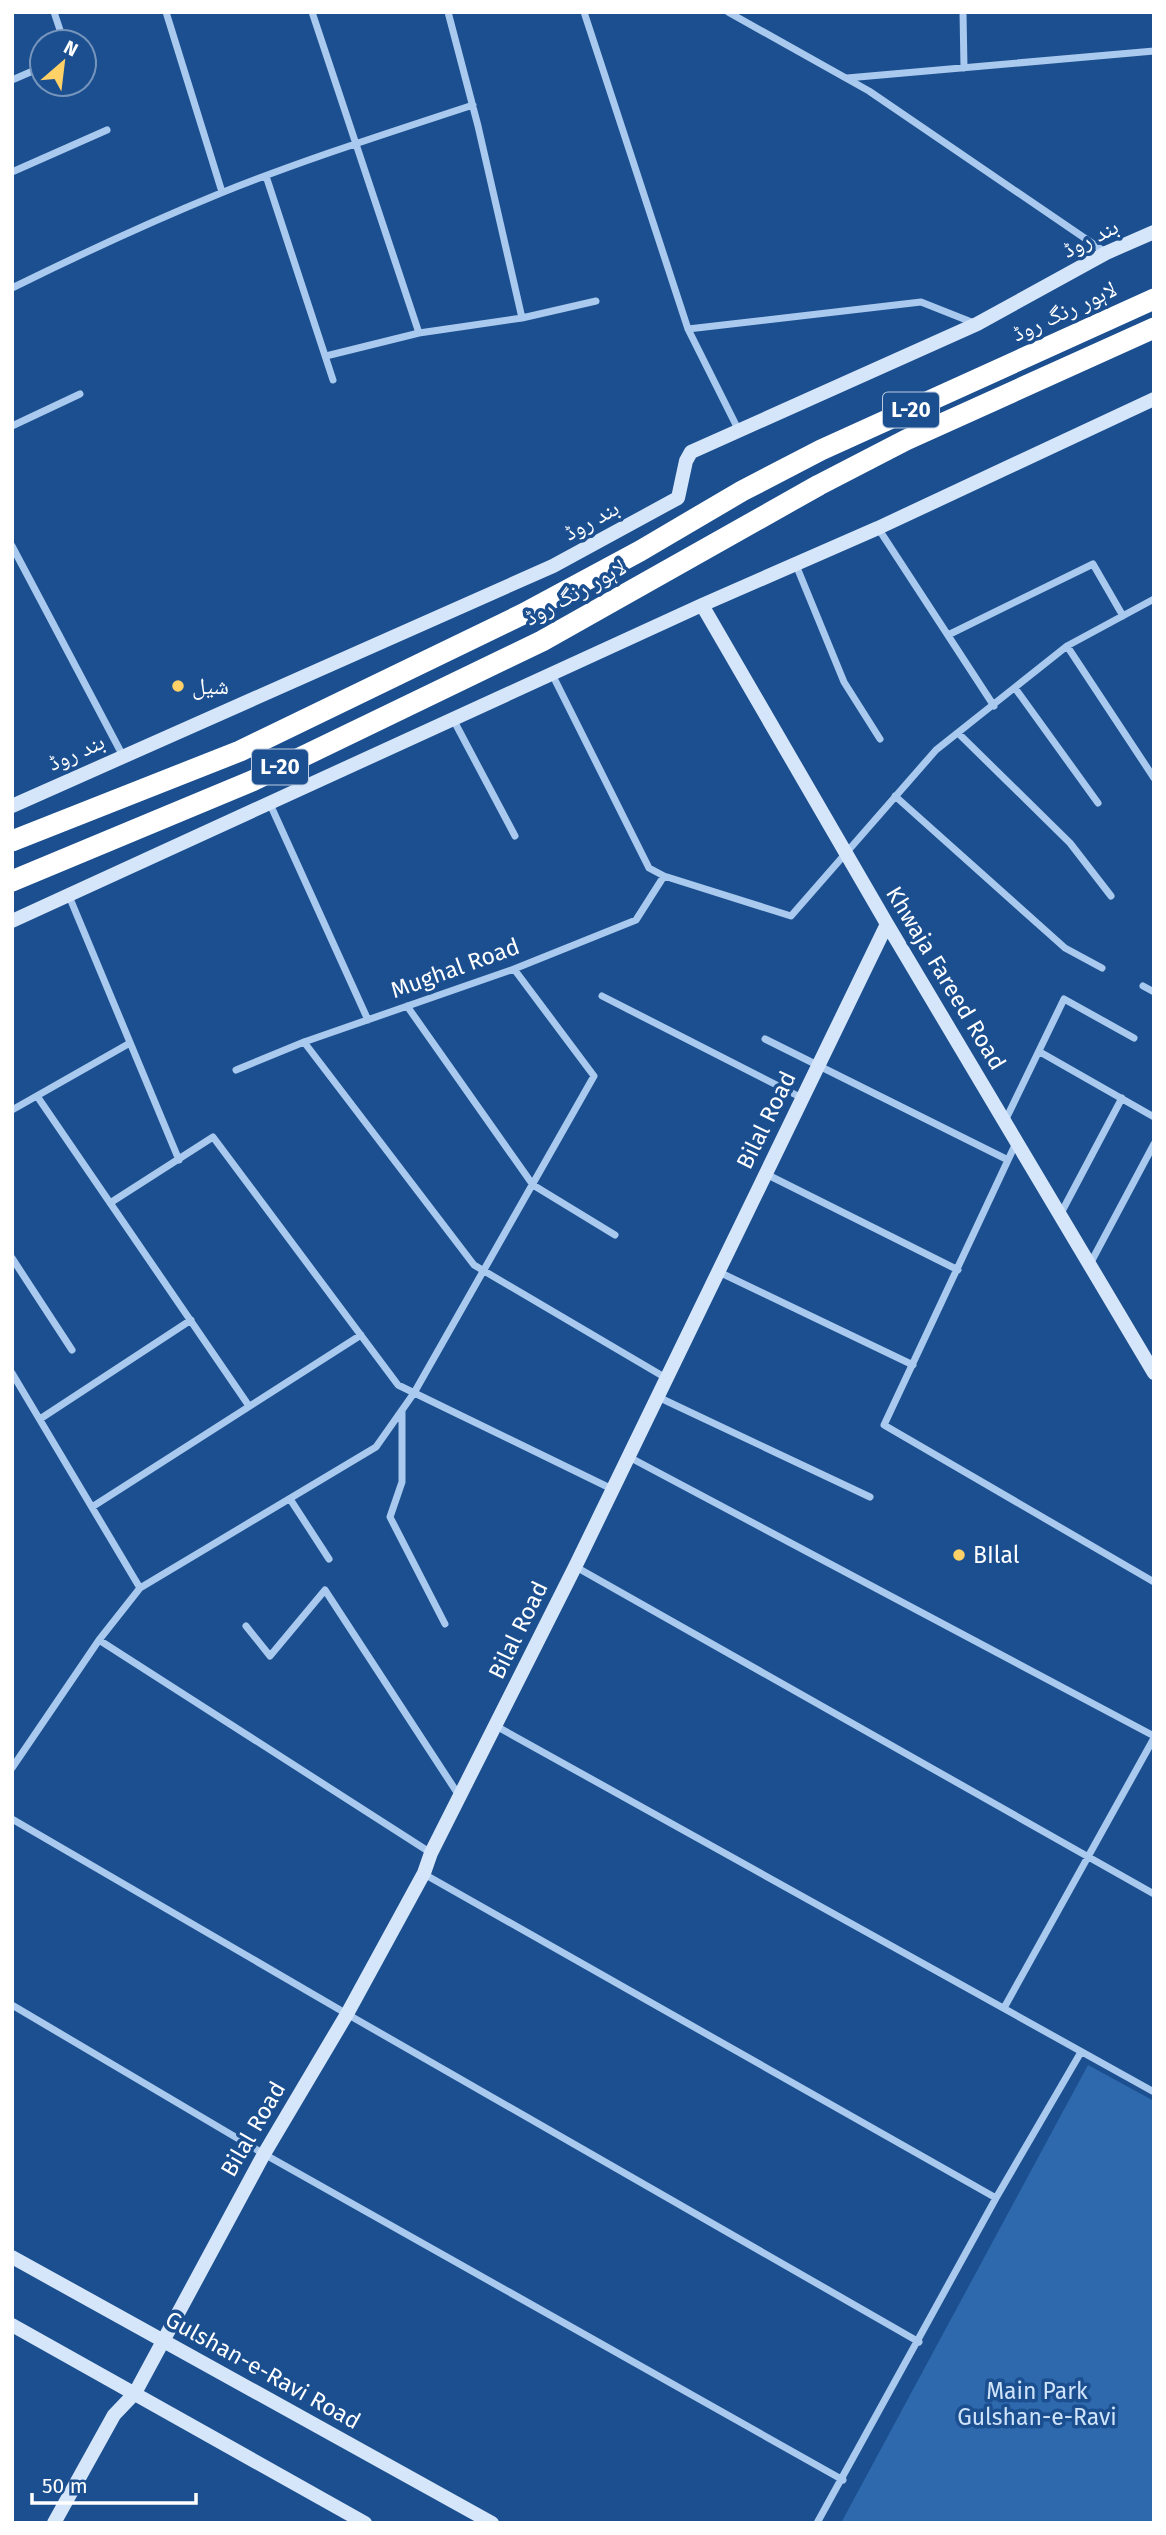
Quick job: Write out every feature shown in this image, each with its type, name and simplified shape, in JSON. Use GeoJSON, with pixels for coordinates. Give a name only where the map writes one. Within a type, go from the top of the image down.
{"type":"FeatureCollection","features":[{"type":"Feature","properties":{"kind":"highway","name":"لاہور رنگ روڈ"},"geometry":{"type":"LineString","coordinates":[[12,841],[240,751],[523,614],[742,491],[821,450],[1154,299]]}},
{"type":"Feature","properties":{"kind":"highway","name":"لاہور رنگ روڈ"},"geometry":{"type":"LineString","coordinates":[[12,881],[252,781],[542,641],[819,485],[906,440],[1154,328]]}},
{"type":"Feature","properties":{"kind":"main road","name":"بند روڈ"},"geometry":{"type":"LineString","coordinates":[[12,806],[553,566],[677,498],[685,461],[691,452],[977,324],[1106,253],[1154,232]]}},
{"type":"Feature","properties":{"kind":"main road"},"geometry":{"type":"LineString","coordinates":[[12,921],[702,605],[878,528],[1154,399]]}},
{"type":"Feature","properties":{"kind":"main road","name":"Khwaja Fareed Road"},"geometry":{"type":"LineString","coordinates":[[702,605],[887,924],[1154,1373]]}},
{"type":"Feature","properties":{"kind":"main road","name":"Bilal Road"},"geometry":{"type":"LineString","coordinates":[[54,2523],[114,2415],[135,2393],[264,2154],[347,2014],[424,1874],[431,1853],[575,1567],[887,924]]}},
{"type":"Feature","properties":{"kind":"main road","name":"Gulshan-e-Ravi Road"},"geometry":{"type":"LineString","coordinates":[[12,2257],[492,2523]]}},
{"type":"Feature","properties":{"kind":"main road"},"geometry":{"type":"LineString","coordinates":[[12,2325],[365,2523]]}},
{"type":"Feature","properties":{"kind":"street"},"geometry":{"type":"LineString","coordinates":[[166,12],[222,192]]}},
{"type":"Feature","properties":{"kind":"street"},"geometry":{"type":"LineString","coordinates":[[312,12],[419,333]]}},
{"type":"Feature","properties":{"kind":"street"},"geometry":{"type":"LineString","coordinates":[[448,12],[473,105],[522,318]]}},
{"type":"Feature","properties":{"kind":"street"},"geometry":{"type":"LineString","coordinates":[[584,12],[688,329],[740,431]]}},
{"type":"Feature","properties":{"kind":"street"},"geometry":{"type":"LineString","coordinates":[[728,12],[869,91],[1106,253]]}},
{"type":"Feature","properties":{"kind":"street"},"geometry":{"type":"LineString","coordinates":[[743,21],[747,12]]}},
{"type":"Feature","properties":{"kind":"street"},"geometry":{"type":"LineString","coordinates":[[963,12],[964,68]]}},
{"type":"Feature","properties":{"kind":"street"},"geometry":{"type":"LineString","coordinates":[[847,78],[1154,51]]}},
{"type":"Feature","properties":{"kind":"street"},"geometry":{"type":"LineString","coordinates":[[12,288],[99,245],[222,192],[473,105]]}},
{"type":"Feature","properties":{"kind":"street"},"geometry":{"type":"LineString","coordinates":[[12,172],[107,130]]}},
{"type":"Feature","properties":{"kind":"street"},"geometry":{"type":"LineString","coordinates":[[266,176],[334,380]]}},
{"type":"Feature","properties":{"kind":"street"},"geometry":{"type":"LineString","coordinates":[[326,356],[419,333],[522,318],[596,301]]}},
{"type":"Feature","properties":{"kind":"street"},"geometry":{"type":"LineString","coordinates":[[688,329],[921,302],[977,324]]}},
{"type":"Feature","properties":{"kind":"street"},"geometry":{"type":"LineString","coordinates":[[12,426],[80,394]]}},
{"type":"Feature","properties":{"kind":"street"},"geometry":{"type":"LineString","coordinates":[[878,528],[994,706]]}},
{"type":"Feature","properties":{"kind":"street"},"geometry":{"type":"LineString","coordinates":[[12,546],[123,756]]}},
{"type":"Feature","properties":{"kind":"street"},"geometry":{"type":"LineString","coordinates":[[795,564],[844,682],[880,739]]}},
{"type":"Feature","properties":{"kind":"street"},"geometry":{"type":"LineString","coordinates":[[948,635],[1093,564],[1123,616]]}},
{"type":"Feature","properties":{"kind":"street"},"geometry":{"type":"LineString","coordinates":[[552,674],[649,868],[664,876],[791,916],[936,750],[1068,646],[1154,599]]}},
{"type":"Feature","properties":{"kind":"street"},"geometry":{"type":"LineString","coordinates":[[1068,646],[1154,778]]}},
{"type":"Feature","properties":{"kind":"street"},"geometry":{"type":"LineString","coordinates":[[1015,688],[1098,803]]}},
{"type":"Feature","properties":{"kind":"street"},"geometry":{"type":"LineString","coordinates":[[453,719],[515,836]]}},
{"type":"Feature","properties":{"kind":"street"},"geometry":{"type":"LineString","coordinates":[[958,733],[1070,843],[1111,896]]}},
{"type":"Feature","properties":{"kind":"street"},"geometry":{"type":"LineString","coordinates":[[895,796],[1065,948],[1102,968]]}},
{"type":"Feature","properties":{"kind":"street"},"geometry":{"type":"LineString","coordinates":[[270,803],[368,1020]]}},
{"type":"Feature","properties":{"kind":"street","name":"Mughal Road"},"geometry":{"type":"LineString","coordinates":[[236,1070],[303,1042],[514,969],[636,920],[664,876]]}},
{"type":"Feature","properties":{"kind":"street"},"geometry":{"type":"LineString","coordinates":[[69,896],[179,1160]]}},
{"type":"Feature","properties":{"kind":"street"},"geometry":{"type":"LineString","coordinates":[[12,1768],[99,1640],[141,1588],[376,1447],[414,1393],[594,1076],[514,969]]}},
{"type":"Feature","properties":{"kind":"street"},"geometry":{"type":"LineString","coordinates":[[1143,986],[1154,992]]}},
{"type":"Feature","properties":{"kind":"street"},"geometry":{"type":"LineString","coordinates":[[602,996],[802,1098]]}},
{"type":"Feature","properties":{"kind":"street"},"geometry":{"type":"LineString","coordinates":[[1005,1122],[1064,999],[1135,1038]]}},
{"type":"Feature","properties":{"kind":"street"},"geometry":{"type":"LineString","coordinates":[[407,1006],[533,1185],[615,1235]]}},
{"type":"Feature","properties":{"kind":"street"},"geometry":{"type":"LineString","coordinates":[[765,1039],[1008,1160]]}},
{"type":"Feature","properties":{"kind":"street"},"geometry":{"type":"LineString","coordinates":[[12,1110],[130,1042]]}},
{"type":"Feature","properties":{"kind":"street"},"geometry":{"type":"LineString","coordinates":[[303,1042],[474,1265],[666,1378]]}},
{"type":"Feature","properties":{"kind":"street"},"geometry":{"type":"LineString","coordinates":[[1040,1052],[1154,1117]]}},
{"type":"Feature","properties":{"kind":"street"},"geometry":{"type":"LineString","coordinates":[[37,1096],[249,1406]]}},
{"type":"Feature","properties":{"kind":"street"},"geometry":{"type":"LineString","coordinates":[[1060,1216],[1122,1098]]}},
{"type":"Feature","properties":{"kind":"street"},"geometry":{"type":"LineString","coordinates":[[110,1203],[213,1137],[398,1385],[612,1489]]}},
{"type":"Feature","properties":{"kind":"street"},"geometry":{"type":"LineString","coordinates":[[1016,1142],[884,1425],[1154,1582]]}},
{"type":"Feature","properties":{"kind":"street"},"geometry":{"type":"LineString","coordinates":[[1089,1265],[1154,1144]]}},
{"type":"Feature","properties":{"kind":"street"},"geometry":{"type":"LineString","coordinates":[[765,1174],[958,1270]]}},
{"type":"Feature","properties":{"kind":"street"},"geometry":{"type":"LineString","coordinates":[[12,1258],[72,1350]]}},
{"type":"Feature","properties":{"kind":"street"},"geometry":{"type":"LineString","coordinates":[[718,1271],[913,1365]]}},
{"type":"Feature","properties":{"kind":"street"},"geometry":{"type":"LineString","coordinates":[[40,1419],[191,1320]]}},
{"type":"Feature","properties":{"kind":"street"},"geometry":{"type":"LineString","coordinates":[[92,1507],[361,1335]]}},
{"type":"Feature","properties":{"kind":"street"},"geometry":{"type":"LineString","coordinates":[[12,1373],[141,1588]]}},
{"type":"Feature","properties":{"kind":"street"},"geometry":{"type":"LineString","coordinates":[[657,1397],[870,1497]]}},
{"type":"Feature","properties":{"kind":"street"},"geometry":{"type":"LineString","coordinates":[[402,1410],[402,1482],[390,1517],[445,1623]]}},
{"type":"Feature","properties":{"kind":"street"},"geometry":{"type":"LineString","coordinates":[[628,1456],[1154,1737],[1003,2008]]}},
{"type":"Feature","properties":{"kind":"street"},"geometry":{"type":"LineString","coordinates":[[290,1499],[329,1559]]}},
{"type":"Feature","properties":{"kind":"street"},"geometry":{"type":"LineString","coordinates":[[575,1567],[1154,1894]]}},
{"type":"Feature","properties":{"kind":"street"},"geometry":{"type":"LineString","coordinates":[[246,1626],[270,1656],[325,1590],[460,1798]]}},
{"type":"Feature","properties":{"kind":"street"},"geometry":{"type":"LineString","coordinates":[[99,1640],[431,1853]]}},
{"type":"Feature","properties":{"kind":"street"},"geometry":{"type":"LineString","coordinates":[[496,1726],[1154,2092]]}},
{"type":"Feature","properties":{"kind":"street"},"geometry":{"type":"LineString","coordinates":[[12,1819],[919,2342]]}},
{"type":"Feature","properties":{"kind":"street"},"geometry":{"type":"LineString","coordinates":[[424,1874],[996,2198]]}},
{"type":"Feature","properties":{"kind":"street"},"geometry":{"type":"LineString","coordinates":[[12,2005],[264,2154],[843,2480]]}},
{"type":"Feature","properties":{"kind":"street"},"geometry":{"type":"LineString","coordinates":[[817,2523],[996,2198],[1080,2052]]}},
{"type":"Feature","properties":{"kind":"green space","name":"Main Park Gulshan-e-Ravi"},"geometry":{"type":"Polygon","coordinates":[[[1088,2065],[1154,2101],[1154,2523],[841,2523],[1088,2065]]]}},
{"type":"Feature","properties":{"kind":"place","name":"شیل"},"geometry":{"type":"Point","coordinates":[178,686]}},
{"type":"Feature","properties":{"kind":"place","name":"BIlal"},"geometry":{"type":"Point","coordinates":[959,1555]}}]}
